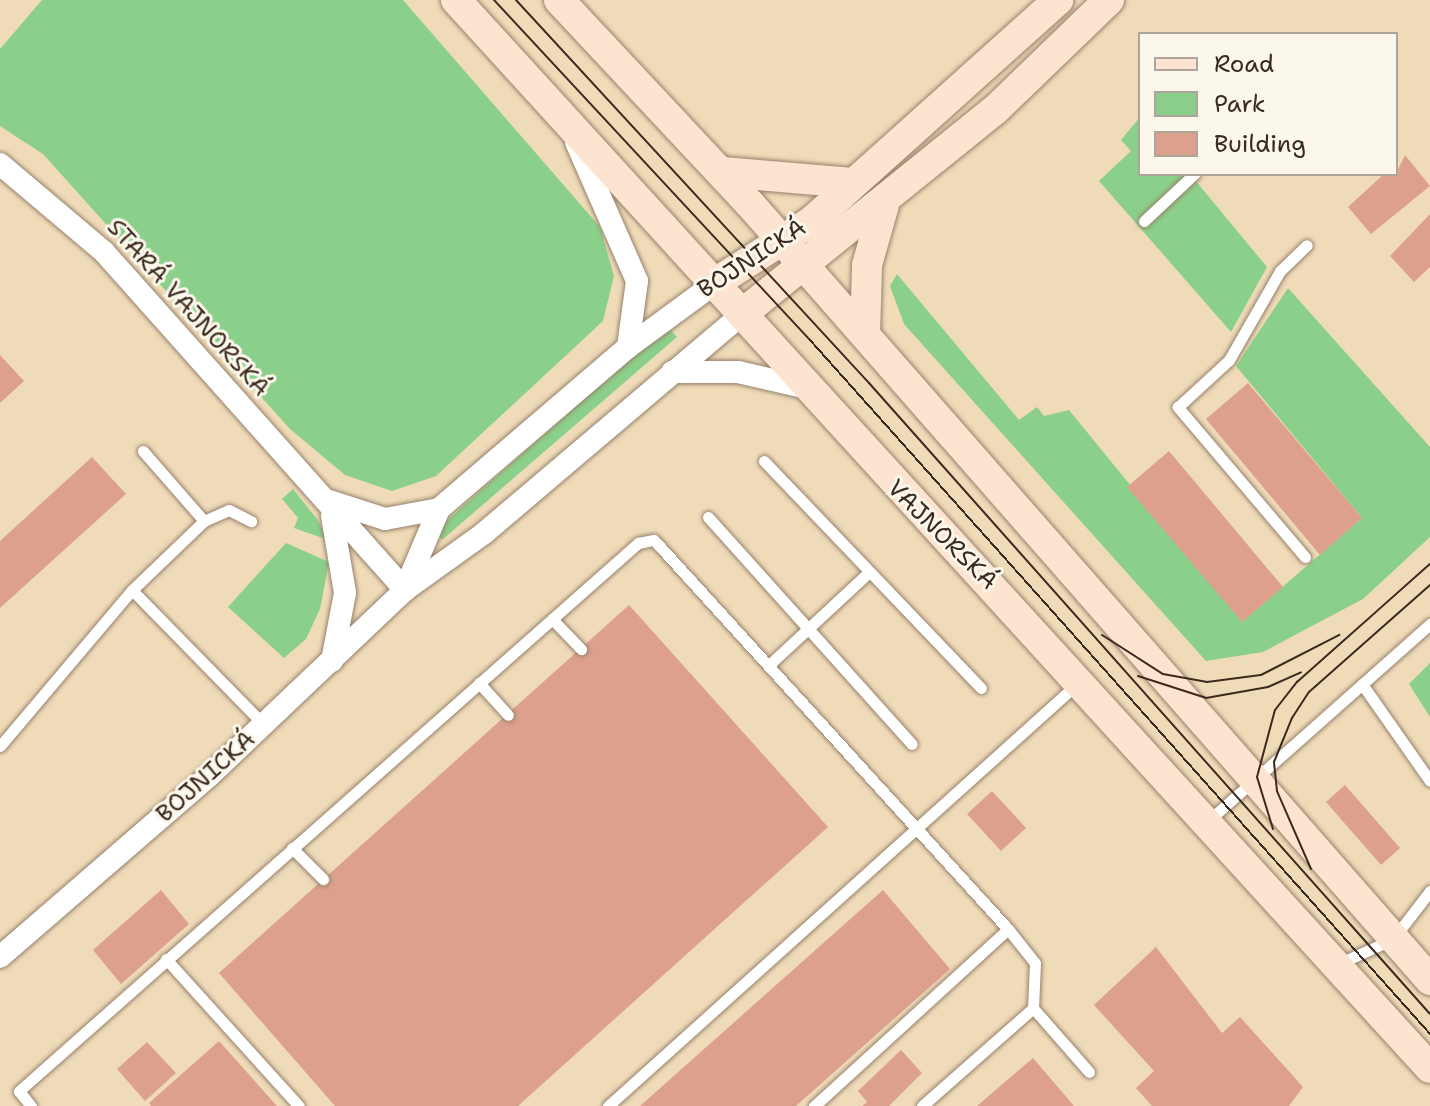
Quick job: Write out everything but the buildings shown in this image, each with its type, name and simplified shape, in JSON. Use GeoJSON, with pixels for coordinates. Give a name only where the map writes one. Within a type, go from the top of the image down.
{"type":"FeatureCollection","features":[{"type":"Feature","properties":{"kind":"main road","name":"VAJNORSKÁ"},"geometry":{"type":"LineString","coordinates":[[456,0],[715,283],[803,387],[1082,679],[1430,1068]]}},
{"type":"Feature","properties":{"kind":"main road"},"geometry":{"type":"LineString","coordinates":[[559,0],[722,172],[1252,782],[1430,980]]}},
{"type":"Feature","properties":{"kind":"main road","name":"BOJNICKÁ"},"geometry":{"type":"LineString","coordinates":[[715,283],[783,241],[853,183],[1058,0]]}},
{"type":"Feature","properties":{"kind":"main road","name":"BOJNICKÁ"},"geometry":{"type":"LineString","coordinates":[[742,314],[884,205],[1102,2]]}},
{"type":"Feature","properties":{"kind":"main road"},"geometry":{"type":"LineString","coordinates":[[722,172],[853,183]]}},
{"type":"Feature","properties":{"kind":"main road"},"geometry":{"type":"LineString","coordinates":[[865,334],[867,265],[884,205]]}},
{"type":"Feature","properties":{"kind":"street"},"geometry":{"type":"LineString","coordinates":[[564,116],[637,281],[628,347]]}},
{"type":"Feature","properties":{"kind":"street","name":"STARÁ VAJNORSKÁ"},"geometry":{"type":"LineString","coordinates":[[0,164],[104,252],[405,590]]}},
{"type":"Feature","properties":{"kind":"street","name":"BOJNICKÁ"},"geometry":{"type":"LineString","coordinates":[[405,590],[439,509],[628,347],[715,283]]}},
{"type":"Feature","properties":{"kind":"street","name":"BOJNICKÁ"},"geometry":{"type":"LineString","coordinates":[[0,957],[264,725],[405,590],[483,534],[742,314]]}},
{"type":"Feature","properties":{"kind":"street"},"geometry":{"type":"LineString","coordinates":[[672,372],[738,372],[803,387]]}},
{"type":"Feature","properties":{"kind":"street"},"geometry":{"type":"LineString","coordinates":[[325,500],[385,519],[439,509]]}},
{"type":"Feature","properties":{"kind":"street","name":"STARÁ VAJNORSKÁ"},"geometry":{"type":"LineString","coordinates":[[325,500],[342,541],[345,593],[332,661]]}},
{"type":"Feature","properties":{"kind":"lane"},"geometry":{"type":"LineString","coordinates":[[1144,221],[1192,176]]}},
{"type":"Feature","properties":{"kind":"lane"},"geometry":{"type":"LineString","coordinates":[[1305,557],[1178,407],[1229,360],[1280,271],[1307,245]]}},
{"type":"Feature","properties":{"kind":"lane"},"geometry":{"type":"LineString","coordinates":[[143,451],[204,521]]}},
{"type":"Feature","properties":{"kind":"lane"},"geometry":{"type":"LineString","coordinates":[[764,461],[867,574],[981,688]]}},
{"type":"Feature","properties":{"kind":"lane"},"geometry":{"type":"LineString","coordinates":[[0,746],[132,590],[204,521],[229,510],[251,521]]}},
{"type":"Feature","properties":{"kind":"lane"},"geometry":{"type":"LineString","coordinates":[[708,517],[912,744]]}},
{"type":"Feature","properties":{"kind":"lane"},"geometry":{"type":"LineString","coordinates":[[31,1106],[19,1091],[638,543],[654,540],[918,826],[1008,929],[1035,963],[1033,1008],[1089,1072]]}},
{"type":"Feature","properties":{"kind":"lane"},"geometry":{"type":"LineString","coordinates":[[770,664],[867,574]]}},
{"type":"Feature","properties":{"kind":"lane"},"geometry":{"type":"LineString","coordinates":[[132,590],[264,725]]}},
{"type":"Feature","properties":{"kind":"lane"},"geometry":{"type":"LineString","coordinates":[[552,619],[581,649]]}},
{"type":"Feature","properties":{"kind":"lane"},"geometry":{"type":"LineString","coordinates":[[1208,821],[1430,624]]}},
{"type":"Feature","properties":{"kind":"lane"},"geometry":{"type":"LineString","coordinates":[[608,1106],[1082,679]]}},
{"type":"Feature","properties":{"kind":"lane"},"geometry":{"type":"LineString","coordinates":[[479,683],[508,715]]}},
{"type":"Feature","properties":{"kind":"lane"},"geometry":{"type":"LineString","coordinates":[[1362,684],[1430,781]]}},
{"type":"Feature","properties":{"kind":"lane"},"geometry":{"type":"LineString","coordinates":[[292,848],[323,879]]}},
{"type":"Feature","properties":{"kind":"lane"},"geometry":{"type":"LineString","coordinates":[[1338,965],[1393,939],[1430,891]]}},
{"type":"Feature","properties":{"kind":"lane"},"geometry":{"type":"LineString","coordinates":[[814,1106],[1008,929]]}},
{"type":"Feature","properties":{"kind":"lane"},"geometry":{"type":"LineString","coordinates":[[166,959],[299,1106]]}},
{"type":"Feature","properties":{"kind":"lane"},"geometry":{"type":"LineString","coordinates":[[922,1106],[1033,1008]]}},
{"type":"Feature","properties":{"kind":"green space"},"geometry":{"type":"Polygon","coordinates":[[[42,0],[403,0],[600,227],[614,276],[603,321],[436,476],[392,491],[345,475],[290,429],[43,154],[0,126],[0,49],[42,0]]]}},
{"type":"Feature","properties":{"kind":"green space"},"geometry":{"type":"Polygon","coordinates":[[[1138,119],[1138,176],[1192,176],[1267,267],[1231,332],[1099,181],[1131,151],[1121,140],[1138,119]]]}},
{"type":"Feature","properties":{"kind":"green space"},"geometry":{"type":"Polygon","coordinates":[[[897,274],[1019,420],[1037,407],[1044,416],[1069,410],[1242,622],[1362,518],[1236,366],[1288,288],[1430,447],[1430,537],[1363,599],[1263,652],[1206,661],[904,324],[890,286],[897,274]]]}},
{"type":"Feature","properties":{"kind":"green space"},"geometry":{"type":"Polygon","coordinates":[[[667,326],[677,337],[442,540],[435,531],[667,326]]]}},
{"type":"Feature","properties":{"kind":"green space"},"geometry":{"type":"Polygon","coordinates":[[[293,489],[317,519],[328,540],[294,528],[298,518],[282,499],[293,489]]]}},
{"type":"Feature","properties":{"kind":"green space"},"geometry":{"type":"Polygon","coordinates":[[[286,543],[329,562],[320,609],[306,639],[284,658],[228,607],[286,543]]]}},
{"type":"Feature","properties":{"kind":"green space"},"geometry":{"type":"Polygon","coordinates":[[[1430,663],[1430,717],[1409,684],[1430,663]]]}},
{"type":"Feature","properties":{"kind":"tram line"},"geometry":{"type":"LineString","coordinates":[[494,0],[810,340],[1430,1034]]}},
{"type":"Feature","properties":{"kind":"tram line"},"geometry":{"type":"LineString","coordinates":[[516,0],[869,383],[1430,1014]]}},
{"type":"Feature","properties":{"kind":"tram line"},"geometry":{"type":"LineString","coordinates":[[1273,829],[1257,777],[1275,710],[1297,682],[1430,564]]}},
{"type":"Feature","properties":{"kind":"tram line"},"geometry":{"type":"LineString","coordinates":[[1311,869],[1277,791],[1274,762],[1292,718],[1309,692],[1430,585]]}},
{"type":"Feature","properties":{"kind":"tram line"},"geometry":{"type":"LineString","coordinates":[[1102,635],[1163,674],[1207,682],[1261,675],[1339,635]]}},
{"type":"Feature","properties":{"kind":"tram line"},"geometry":{"type":"LineString","coordinates":[[1138,676],[1206,698],[1268,687],[1301,672]]}}]}
